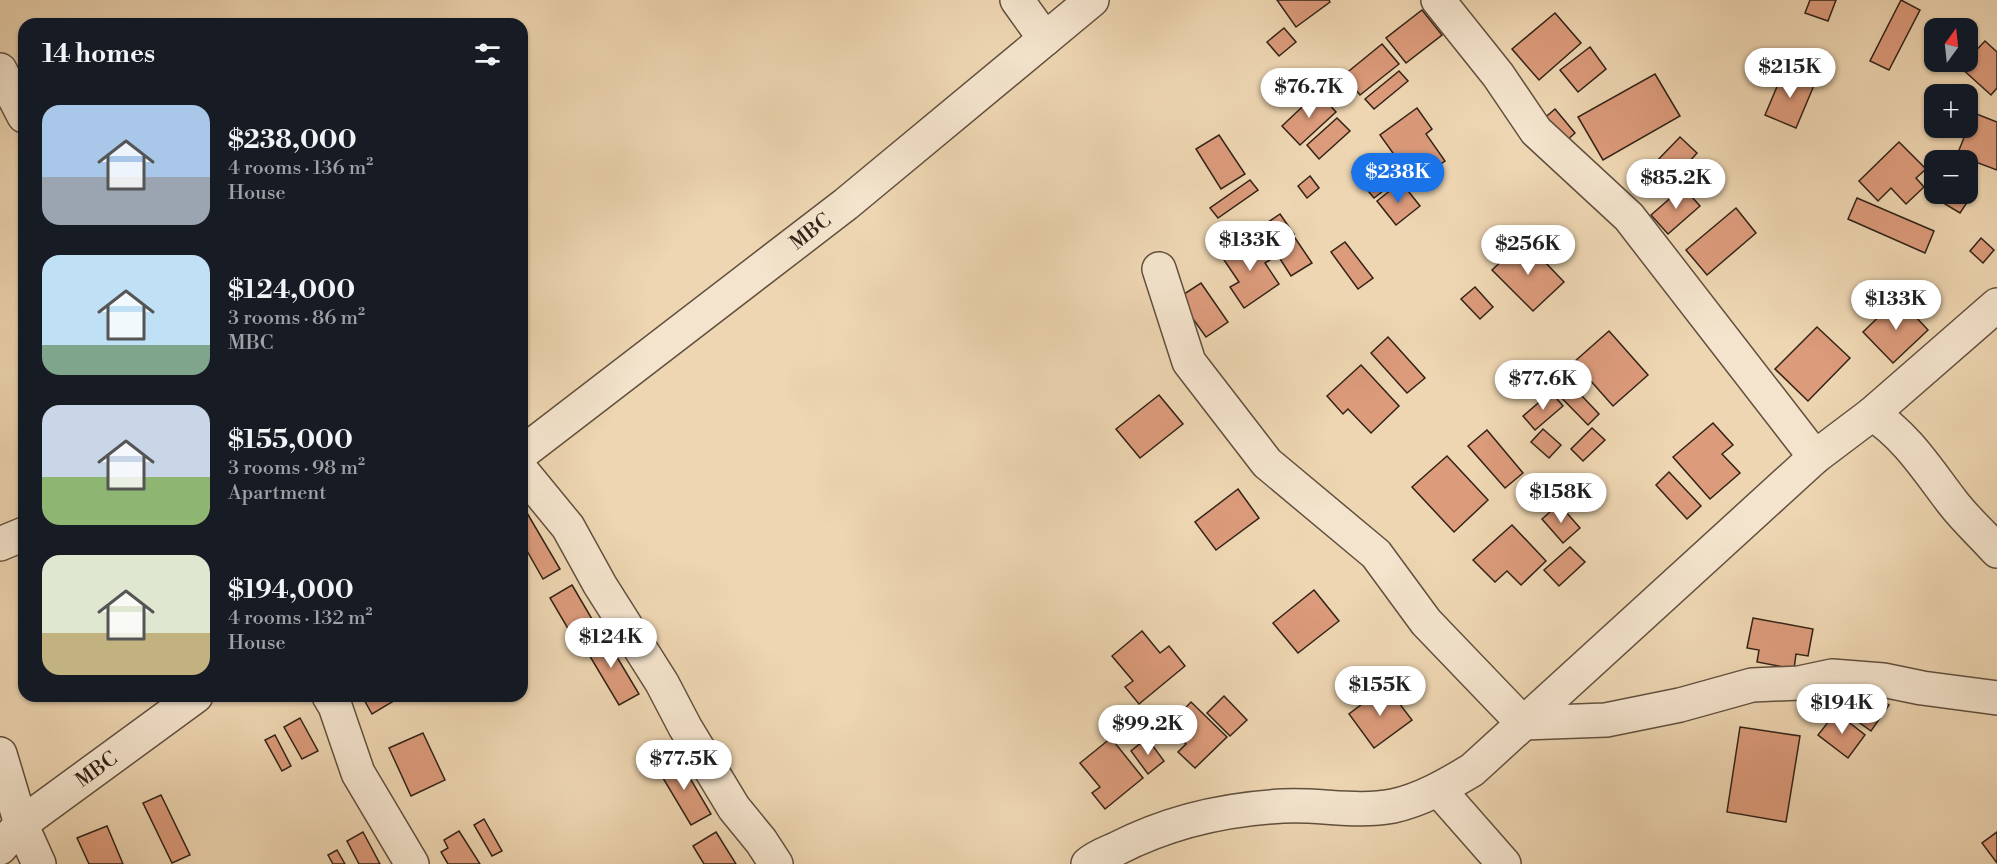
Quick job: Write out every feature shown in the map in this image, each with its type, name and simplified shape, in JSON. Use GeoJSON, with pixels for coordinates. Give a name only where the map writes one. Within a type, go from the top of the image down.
{"type":"FeatureCollection","features":[{"type":"Feature","properties":{"kind":"street"},"geometry":{"type":"LineString","coordinates":[[1017,0],[1045,39]]}},
{"type":"Feature","properties":{"kind":"street","name":"MBC"},"geometry":{"type":"LineString","coordinates":[[528,448],[846,204],[1092,0]]}},
{"type":"Feature","properties":{"kind":"street"},"geometry":{"type":"LineString","coordinates":[[1438,0],[1480,51],[1536,131],[1629,217],[1815,457]]}},
{"type":"Feature","properties":{"kind":"street"},"geometry":{"type":"LineString","coordinates":[[0,70],[18,104]]}},
{"type":"Feature","properties":{"kind":"street"},"geometry":{"type":"LineString","coordinates":[[1159,269],[1189,362],[1267,463],[1376,555],[1426,622],[1523,723],[1606,720],[1680,705],[1752,685],[1799,683],[1832,676],[1883,680],[1922,688],[1997,698]]}},
{"type":"Feature","properties":{"kind":"street"},"geometry":{"type":"LineString","coordinates":[[1088,864],[1142,836],[1175,823],[1285,806],[1336,809],[1392,806],[1439,790],[1472,770],[1815,457],[1872,414],[1997,305]]}},
{"type":"Feature","properties":{"kind":"street"},"geometry":{"type":"LineString","coordinates":[[1872,414],[1886,422],[1930,472],[1954,505],[1997,551]]}},
{"type":"Feature","properties":{"kind":"street"},"geometry":{"type":"LineString","coordinates":[[528,478],[568,527],[600,585],[662,683],[685,727],[734,808],[761,841],[776,864]]}},
{"type":"Feature","properties":{"kind":"street"},"geometry":{"type":"LineString","coordinates":[[0,544],[18,536]]}},
{"type":"Feature","properties":{"kind":"street","name":"MBC"},"geometry":{"type":"LineString","coordinates":[[0,848],[21,824],[188,702]]}},
{"type":"Feature","properties":{"kind":"street"},"geometry":{"type":"LineString","coordinates":[[333,702],[358,773],[412,864]]}},
{"type":"Feature","properties":{"kind":"street"},"geometry":{"type":"LineString","coordinates":[[0,754],[21,824],[39,864]]}},
{"type":"Feature","properties":{"kind":"street"},"geometry":{"type":"LineString","coordinates":[[1439,790],[1504,864]]}},
{"type":"Feature","properties":{"kind":"building"},"geometry":{"type":"Polygon","coordinates":[[[1277,0],[1329,0],[1330,2],[1296,27],[1277,0]]]}},
{"type":"Feature","properties":{"kind":"building"},"geometry":{"type":"Polygon","coordinates":[[[1810,0],[1836,0],[1828,21],[1805,13],[1810,0]]]}},
{"type":"Feature","properties":{"kind":"building"},"geometry":{"type":"Polygon","coordinates":[[[1901,0],[1920,10],[1889,70],[1870,61],[1901,0]]]}},
{"type":"Feature","properties":{"kind":"building"},"geometry":{"type":"Polygon","coordinates":[[[1422,10],[1442,35],[1406,63],[1386,38],[1422,10]]]}},
{"type":"Feature","properties":{"kind":"building"},"geometry":{"type":"Polygon","coordinates":[[[1555,13],[1581,43],[1539,80],[1512,49],[1555,13]]]}},
{"type":"Feature","properties":{"kind":"building"},"geometry":{"type":"Polygon","coordinates":[[[1284,28],[1296,42],[1279,56],[1267,42],[1284,28]]]}},
{"type":"Feature","properties":{"kind":"building"},"geometry":{"type":"Polygon","coordinates":[[[1985,41],[1997,52],[1997,88],[1991,95],[1966,72],[1978,72],[1978,48],[1985,41]]]}},
{"type":"Feature","properties":{"kind":"building"},"geometry":{"type":"Polygon","coordinates":[[[1382,44],[1399,64],[1360,95],[1344,75],[1382,44]]]}},
{"type":"Feature","properties":{"kind":"building"},"geometry":{"type":"Polygon","coordinates":[[[1590,47],[1606,69],[1578,92],[1560,70],[1590,47]]]}},
{"type":"Feature","properties":{"kind":"building"},"geometry":{"type":"Polygon","coordinates":[[[1784,70],[1815,83],[1796,128],[1765,115],[1784,70]]]}},
{"type":"Feature","properties":{"kind":"building"},"geometry":{"type":"Polygon","coordinates":[[[1399,71],[1408,81],[1374,109],[1365,99],[1399,71]]]}},
{"type":"Feature","properties":{"kind":"building"},"geometry":{"type":"Polygon","coordinates":[[[1655,74],[1680,116],[1603,160],[1578,117],[1655,74]]]}},
{"type":"Feature","properties":{"kind":"building"},"geometry":{"type":"Polygon","coordinates":[[[1318,92],[1336,112],[1300,145],[1282,126],[1318,92]]]}},
{"type":"Feature","properties":{"kind":"building"},"geometry":{"type":"Polygon","coordinates":[[[1417,108],[1432,129],[1426,134],[1445,161],[1408,187],[1392,164],[1398,160],[1380,135],[1417,108]]]}},
{"type":"Feature","properties":{"kind":"building"},"geometry":{"type":"Polygon","coordinates":[[[1555,109],[1575,133],[1562,145],[1541,121],[1555,109]]]}},
{"type":"Feature","properties":{"kind":"building"},"geometry":{"type":"Polygon","coordinates":[[[1978,115],[1997,122],[1997,170],[1978,163],[1978,150],[1959,150],[1964,138],[1978,138],[1978,115]]]}},
{"type":"Feature","properties":{"kind":"building"},"geometry":{"type":"Polygon","coordinates":[[[1337,118],[1350,131],[1319,159],[1307,145],[1337,118]]]}},
{"type":"Feature","properties":{"kind":"building"},"geometry":{"type":"Polygon","coordinates":[[[1219,135],[1245,174],[1221,189],[1196,149],[1219,135]]]}},
{"type":"Feature","properties":{"kind":"building"},"geometry":{"type":"Polygon","coordinates":[[[1680,137],[1697,153],[1671,182],[1653,165],[1680,137]]]}},
{"type":"Feature","properties":{"kind":"building"},"geometry":{"type":"Polygon","coordinates":[[[1899,142],[1924,167],[1924,171],[1916,178],[1924,187],[1906,204],[1891,188],[1878,201],[1859,181],[1899,142]]]}},
{"type":"Feature","properties":{"kind":"building"},"geometry":{"type":"Polygon","coordinates":[[[1371,158],[1392,184],[1374,198],[1352,172],[1371,158]]]}},
{"type":"Feature","properties":{"kind":"building"},"geometry":{"type":"Polygon","coordinates":[[[1310,176],[1319,188],[1307,198],[1298,186],[1310,176]]]}},
{"type":"Feature","properties":{"kind":"building"},"geometry":{"type":"Polygon","coordinates":[[[1250,180],[1258,190],[1218,218],[1210,208],[1250,180]]]}},
{"type":"Feature","properties":{"kind":"building"},"geometry":{"type":"Polygon","coordinates":[[[1401,182],[1420,206],[1396,225],[1377,201],[1401,182]]]}},
{"type":"Feature","properties":{"kind":"building"},"geometry":{"type":"Polygon","coordinates":[[[1683,187],[1700,206],[1668,234],[1651,215],[1683,187]]]}},
{"type":"Feature","properties":{"kind":"building"},"geometry":{"type":"Polygon","coordinates":[[[1857,198],[1934,231],[1925,253],[1848,219],[1857,198]]]}},
{"type":"Feature","properties":{"kind":"building"},"geometry":{"type":"Polygon","coordinates":[[[1945,204],[1966,204],[1960,213],[1945,204]]]}},
{"type":"Feature","properties":{"kind":"building"},"geometry":{"type":"Polygon","coordinates":[[[1736,208],[1756,233],[1707,275],[1686,250],[1736,208]]]}},
{"type":"Feature","properties":{"kind":"building"},"geometry":{"type":"Polygon","coordinates":[[[1280,214],[1294,234],[1276,247],[1261,227],[1280,214]]]}},
{"type":"Feature","properties":{"kind":"building"},"geometry":{"type":"Polygon","coordinates":[[[1253,237],[1270,260],[1265,263],[1279,284],[1244,308],[1230,287],[1239,282],[1222,257],[1253,237]]]}},
{"type":"Feature","properties":{"kind":"building"},"geometry":{"type":"Polygon","coordinates":[[[1295,238],[1312,263],[1291,276],[1275,251],[1295,238]]]}},
{"type":"Feature","properties":{"kind":"building"},"geometry":{"type":"Polygon","coordinates":[[[1981,238],[1994,250],[1983,263],[1970,251],[1981,238]]]}},
{"type":"Feature","properties":{"kind":"building"},"geometry":{"type":"Polygon","coordinates":[[[1524,240],[1564,282],[1533,311],[1492,270],[1524,240]]]}},
{"type":"Feature","properties":{"kind":"building"},"geometry":{"type":"Polygon","coordinates":[[[1345,242],[1373,278],[1358,289],[1331,252],[1345,242]]]}},
{"type":"Feature","properties":{"kind":"building"},"geometry":{"type":"Polygon","coordinates":[[[1201,283],[1228,322],[1206,337],[1178,298],[1201,283]]]}},
{"type":"Feature","properties":{"kind":"building"},"geometry":{"type":"Polygon","coordinates":[[[1475,287],[1493,307],[1480,319],[1461,299],[1475,287]]]}},
{"type":"Feature","properties":{"kind":"building"},"geometry":{"type":"Polygon","coordinates":[[[1898,298],[1928,330],[1893,363],[1863,332],[1898,298]]]}},
{"type":"Feature","properties":{"kind":"building"},"geometry":{"type":"Polygon","coordinates":[[[1817,327],[1850,358],[1808,401],[1775,369],[1817,327]]]}},
{"type":"Feature","properties":{"kind":"building"},"geometry":{"type":"Polygon","coordinates":[[[1609,331],[1648,375],[1613,406],[1574,362],[1609,331]]]}},
{"type":"Feature","properties":{"kind":"building"},"geometry":{"type":"Polygon","coordinates":[[[1388,337],[1425,378],[1407,393],[1371,353],[1388,337]]]}},
{"type":"Feature","properties":{"kind":"building"},"geometry":{"type":"Polygon","coordinates":[[[1361,365],[1399,406],[1371,433],[1348,409],[1343,414],[1327,396],[1361,365]]]}},
{"type":"Feature","properties":{"kind":"building"},"geometry":{"type":"Polygon","coordinates":[[[1565,378],[1599,414],[1588,425],[1553,389],[1565,378]]]}},
{"type":"Feature","properties":{"kind":"building"},"geometry":{"type":"Polygon","coordinates":[[[1551,392],[1563,406],[1535,430],[1523,416],[1551,392]]]}},
{"type":"Feature","properties":{"kind":"building"},"geometry":{"type":"Polygon","coordinates":[[[1159,395],[1183,424],[1140,458],[1116,429],[1159,395]]]}},
{"type":"Feature","properties":{"kind":"building"},"geometry":{"type":"Polygon","coordinates":[[[1713,423],[1733,445],[1722,454],[1740,473],[1710,499],[1673,457],[1713,423]]]}},
{"type":"Feature","properties":{"kind":"building"},"geometry":{"type":"Polygon","coordinates":[[[1592,428],[1605,440],[1583,461],[1571,449],[1592,428]]]}},
{"type":"Feature","properties":{"kind":"building"},"geometry":{"type":"Polygon","coordinates":[[[1543,429],[1561,445],[1549,458],[1531,442],[1543,429]]]}},
{"type":"Feature","properties":{"kind":"building"},"geometry":{"type":"Polygon","coordinates":[[[1487,430],[1523,473],[1505,488],[1468,446],[1487,430]]]}},
{"type":"Feature","properties":{"kind":"building"},"geometry":{"type":"Polygon","coordinates":[[[1447,456],[1488,500],[1454,532],[1412,487],[1447,456]]]}},
{"type":"Feature","properties":{"kind":"building"},"geometry":{"type":"Polygon","coordinates":[[[1669,472],[1701,506],[1687,519],[1656,485],[1669,472]]]}},
{"type":"Feature","properties":{"kind":"building"},"geometry":{"type":"Polygon","coordinates":[[[1238,489],[1259,518],[1216,550],[1195,522],[1238,489]]]}},
{"type":"Feature","properties":{"kind":"building"},"geometry":{"type":"Polygon","coordinates":[[[1559,504],[1580,528],[1563,543],[1542,519],[1559,504]]]}},
{"type":"Feature","properties":{"kind":"building"},"geometry":{"type":"Polygon","coordinates":[[[528,515],[560,569],[543,579],[528,553],[528,515]]]}},
{"type":"Feature","properties":{"kind":"building"},"geometry":{"type":"Polygon","coordinates":[[[1512,525],[1546,561],[1521,585],[1507,571],[1495,582],[1473,560],[1512,525]]]}},
{"type":"Feature","properties":{"kind":"building"},"geometry":{"type":"Polygon","coordinates":[[[1570,547],[1585,562],[1559,586],[1544,570],[1570,547]]]}},
{"type":"Feature","properties":{"kind":"building"},"geometry":{"type":"Polygon","coordinates":[[[572,585],[592,619],[570,632],[550,598],[572,585]]]}},
{"type":"Feature","properties":{"kind":"building"},"geometry":{"type":"Polygon","coordinates":[[[1314,590],[1339,621],[1298,653],[1273,623],[1314,590]]]}},
{"type":"Feature","properties":{"kind":"building"},"geometry":{"type":"Polygon","coordinates":[[[1753,618],[1813,629],[1808,656],[1796,654],[1794,669],[1757,662],[1759,650],[1747,648],[1753,618]]]}},
{"type":"Feature","properties":{"kind":"building"},"geometry":{"type":"Polygon","coordinates":[[[1142,631],[1160,653],[1169,646],[1185,666],[1139,704],[1125,687],[1133,681],[1112,656],[1142,631]]]}},
{"type":"Feature","properties":{"kind":"building"},"geometry":{"type":"Polygon","coordinates":[[[602,632],[639,694],[619,705],[582,643],[602,632]]]}},
{"type":"Feature","properties":{"kind":"building"},"geometry":{"type":"Polygon","coordinates":[[[1854,681],[1889,705],[1871,731],[1836,706],[1854,681]]]}},
{"type":"Feature","properties":{"kind":"building"},"geometry":{"type":"Polygon","coordinates":[[[1386,686],[1412,720],[1374,748],[1349,714],[1386,686]]]}},
{"type":"Feature","properties":{"kind":"building"},"geometry":{"type":"Polygon","coordinates":[[[1224,696],[1247,720],[1230,736],[1207,713],[1224,696]]]}},
{"type":"Feature","properties":{"kind":"building"},"geometry":{"type":"Polygon","coordinates":[[[365,702],[392,702],[372,714],[365,702]]]}},
{"type":"Feature","properties":{"kind":"building"},"geometry":{"type":"Polygon","coordinates":[[[1191,702],[1227,737],[1195,768],[1178,752],[1186,744],[1168,726],[1191,702]]]}},
{"type":"Feature","properties":{"kind":"building"},"geometry":{"type":"Polygon","coordinates":[[[1836,712],[1865,735],[1848,758],[1818,735],[1836,712]]]}},
{"type":"Feature","properties":{"kind":"building"},"geometry":{"type":"Polygon","coordinates":[[[300,718],[318,751],[302,759],[284,727],[300,718]]]}},
{"type":"Feature","properties":{"kind":"building"},"geometry":{"type":"Polygon","coordinates":[[[1740,727],[1800,736],[1786,822],[1727,812],[1740,727]]]}},
{"type":"Feature","properties":{"kind":"building"},"geometry":{"type":"Polygon","coordinates":[[[423,733],[445,780],[411,796],[389,748],[423,733]]]}},
{"type":"Feature","properties":{"kind":"building"},"geometry":{"type":"Polygon","coordinates":[[[275,735],[291,766],[282,771],[265,740],[275,735]]]}},
{"type":"Feature","properties":{"kind":"building"},"geometry":{"type":"Polygon","coordinates":[[[1111,738],[1143,778],[1105,809],[1092,793],[1100,787],[1080,763],[1111,738]]]}},
{"type":"Feature","properties":{"kind":"building"},"geometry":{"type":"Polygon","coordinates":[[[1147,738],[1164,761],[1148,774],[1131,751],[1147,738]]]}},
{"type":"Feature","properties":{"kind":"building"},"geometry":{"type":"Polygon","coordinates":[[[677,756],[711,814],[691,825],[657,768],[677,756]]]}},
{"type":"Feature","properties":{"kind":"building"},"geometry":{"type":"Polygon","coordinates":[[[161,795],[190,855],[172,863],[143,803],[161,795]]]}},
{"type":"Feature","properties":{"kind":"building"},"geometry":{"type":"Polygon","coordinates":[[[484,819],[502,851],[492,856],[474,825],[484,819]]]}},
{"type":"Feature","properties":{"kind":"building"},"geometry":{"type":"Polygon","coordinates":[[[107,826],[123,864],[89,864],[77,838],[107,826]]]}},
{"type":"Feature","properties":{"kind":"building"},"geometry":{"type":"Polygon","coordinates":[[[459,831],[480,864],[448,864],[441,852],[448,848],[444,840],[459,831]]]}},
{"type":"Feature","properties":{"kind":"building"},"geometry":{"type":"Polygon","coordinates":[[[363,832],[380,864],[359,864],[347,841],[363,832]]]}},
{"type":"Feature","properties":{"kind":"building"},"geometry":{"type":"Polygon","coordinates":[[[716,832],[736,864],[704,864],[693,846],[716,832]]]}},
{"type":"Feature","properties":{"kind":"building"},"geometry":{"type":"Polygon","coordinates":[[[1997,832],[1997,863],[1982,843],[1997,832]]]}},
{"type":"Feature","properties":{"kind":"building"},"geometry":{"type":"Polygon","coordinates":[[[337,850],[345,864],[333,864],[328,855],[337,850]]]}}]}
